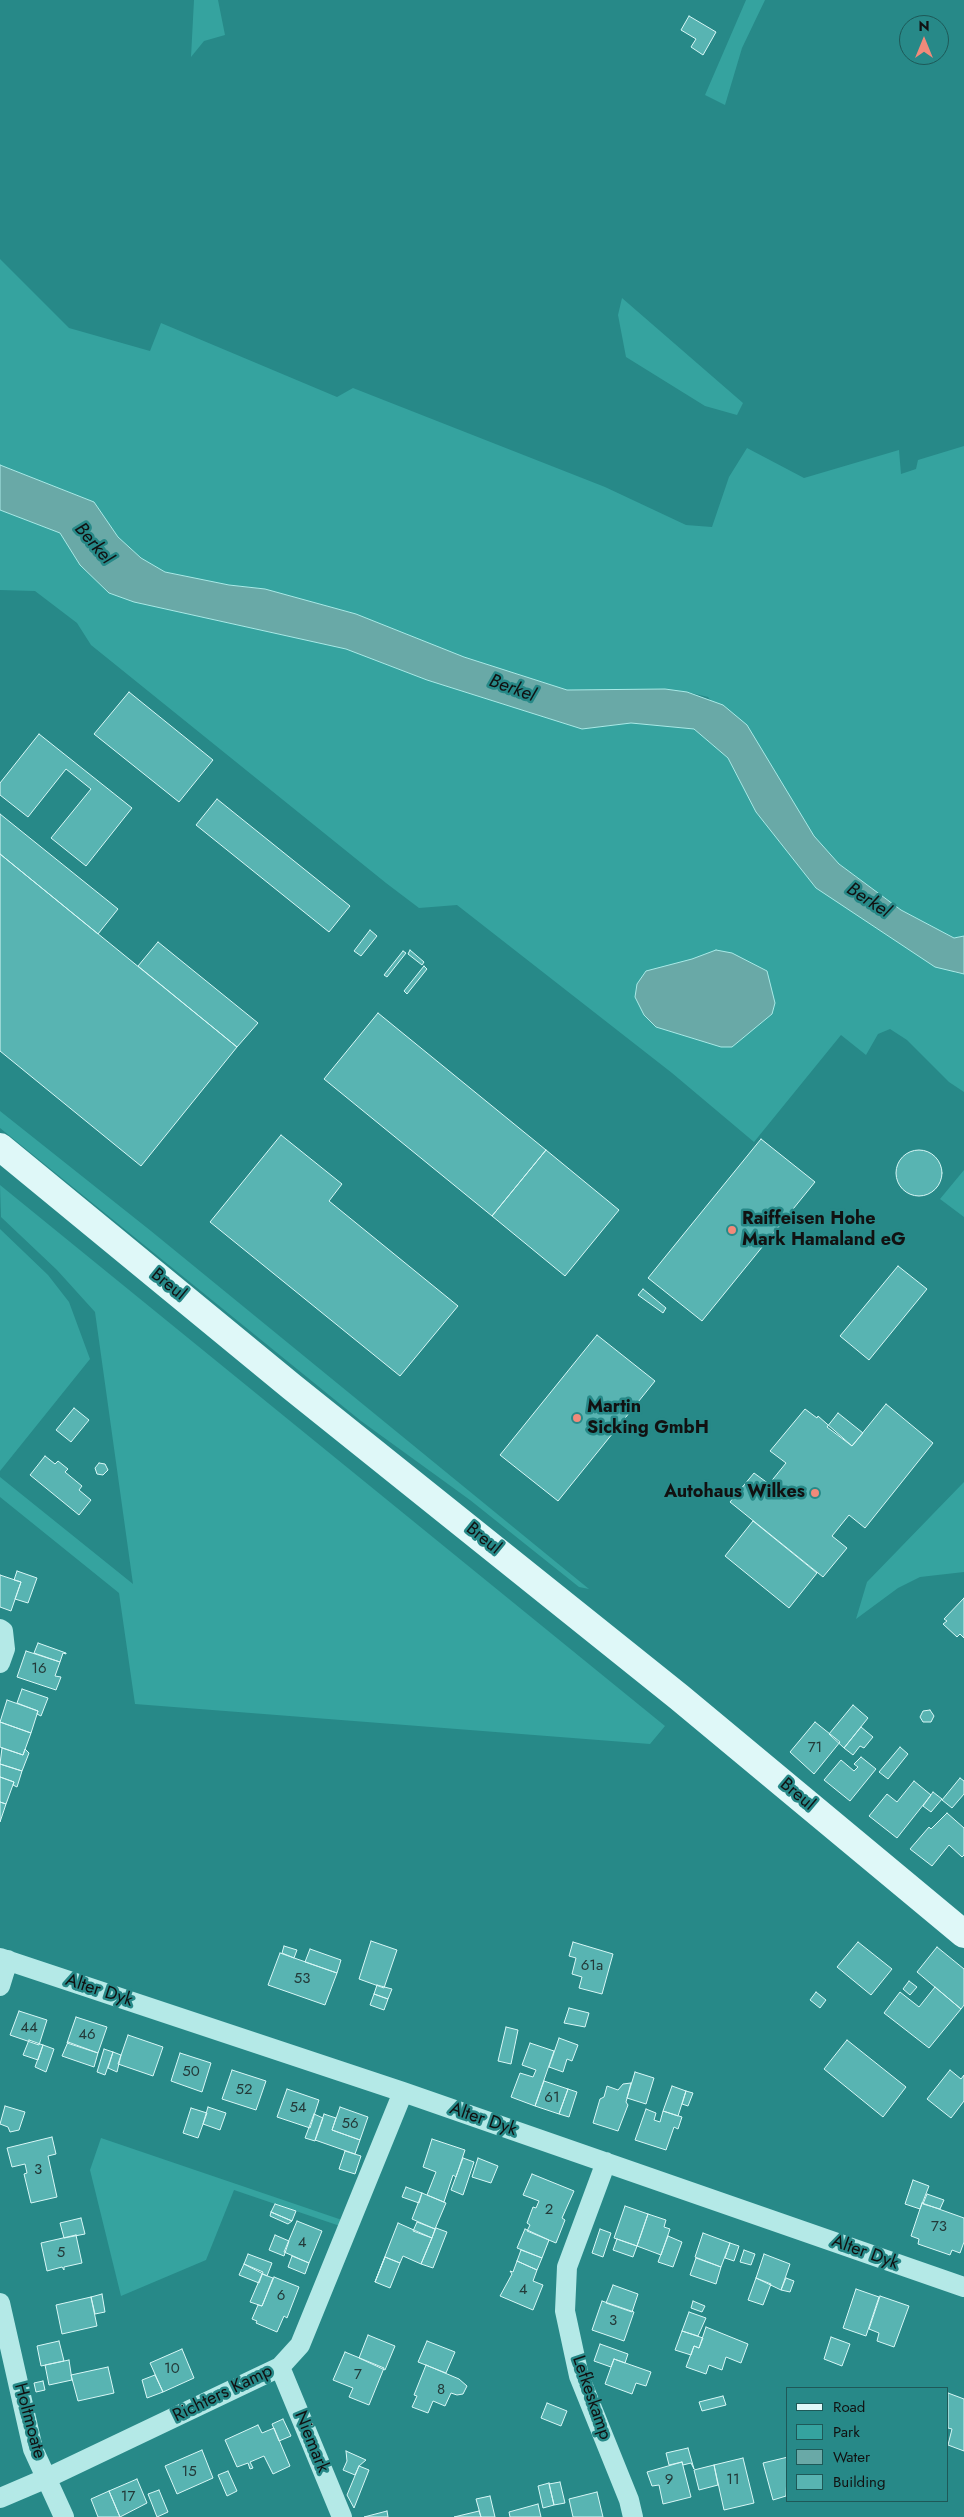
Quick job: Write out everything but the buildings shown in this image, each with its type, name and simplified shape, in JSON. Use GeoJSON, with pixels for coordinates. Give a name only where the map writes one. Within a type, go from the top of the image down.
{"type":"FeatureCollection","features":[{"type":"Feature","properties":{"kind":"main road","name":"Breul"},"geometry":{"type":"LineString","coordinates":[[0,1147],[292,1387],[671,1691],[964,1934]]}},
{"type":"Feature","properties":{"kind":"street"},"geometry":{"type":"LineString","coordinates":[[0,1629],[3,1631],[5,1649],[0,1663]]}},
{"type":"Feature","properties":{"kind":"street"},"geometry":{"type":"LineString","coordinates":[[0,1986],[4,1959]]}},
{"type":"Feature","properties":{"kind":"street","name":"Alter Dyk"},"geometry":{"type":"LineString","coordinates":[[4,1959],[403,2092],[964,2287]]}},
{"type":"Feature","properties":{"kind":"street","name":"Richters Kamp"},"geometry":{"type":"LineString","coordinates":[[0,2498],[47,2478],[280,2366],[300,2345],[403,2092]]}},
{"type":"Feature","properties":{"kind":"street","name":"Lefkeskamp"},"geometry":{"type":"LineString","coordinates":[[606,2162],[567,2267],[565,2311],[579,2376],[629,2500],[633,2517]]}},
{"type":"Feature","properties":{"kind":"street","name":"Holtmoate"},"geometry":{"type":"LineString","coordinates":[[0,2304],[33,2449],[64,2517]]}},
{"type":"Feature","properties":{"kind":"street","name":"Niemark"},"geometry":{"type":"LineString","coordinates":[[280,2366],[342,2517]]}},
{"type":"Feature","properties":{"kind":"green space"},"geometry":{"type":"Polygon","coordinates":[[[194,0],[218,0],[225,35],[204,41],[191,57],[194,0]]]}},
{"type":"Feature","properties":{"kind":"green space"},"geometry":{"type":"Polygon","coordinates":[[[746,0],[765,0],[742,48],[725,105],[705,95],[746,0]]]}},
{"type":"Feature","properties":{"kind":"green space"},"geometry":{"type":"Polygon","coordinates":[[[0,259],[69,328],[150,351],[161,323],[337,397],[353,388],[605,487],[686,525],[712,527],[729,477],[747,448],[804,478],[899,450],[901,474],[916,469],[918,460],[964,446],[964,936],[954,938],[901,910],[839,864],[814,836],[708,697],[665,689],[567,690],[464,657],[356,614],[265,589],[229,585],[165,572],[141,558],[118,537],[94,502],[0,465],[0,259]]]}},
{"type":"Feature","properties":{"kind":"green space"},"geometry":{"type":"Polygon","coordinates":[[[622,298],[743,403],[737,415],[705,406],[626,357],[618,315],[622,298]]]}},
{"type":"Feature","properties":{"kind":"green space"},"geometry":{"type":"Polygon","coordinates":[[[0,510],[60,533],[80,565],[109,593],[134,602],[346,649],[427,680],[582,729],[631,723],[694,729],[728,758],[756,812],[816,888],[956,973],[964,974],[964,1092],[949,1082],[907,1040],[890,1029],[878,1034],[866,1055],[841,1035],[754,1142],[672,1073],[457,905],[419,908],[386,883],[91,645],[77,623],[35,591],[0,590],[0,510]],[[716,950],[692,959],[644,1015],[656,1027],[721,1047],[733,1047],[716,950]]]}},
{"type":"Feature","properties":{"kind":"green space"},"geometry":{"type":"Polygon","coordinates":[[[0,1111],[151,1231],[589,1589],[579,1587],[470,1500],[361,1421],[0,1128],[0,1111]]]}},
{"type":"Feature","properties":{"kind":"green space"},"geometry":{"type":"Polygon","coordinates":[[[964,1170],[964,1217],[940,1199],[964,1170]]]}},
{"type":"Feature","properties":{"kind":"green space"},"geometry":{"type":"Polygon","coordinates":[[[0,1185],[665,1726],[650,1744],[135,1704],[119,1593],[0,1497],[0,1477],[133,1584],[95,1312],[57,1270],[1,1217],[0,1185]]]}},
{"type":"Feature","properties":{"kind":"green space"},"geometry":{"type":"Polygon","coordinates":[[[0,1229],[48,1275],[69,1302],[90,1359],[0,1471],[0,1229]]]}},
{"type":"Feature","properties":{"kind":"green space"},"geometry":{"type":"Polygon","coordinates":[[[964,1482],[964,1572],[920,1577],[898,1588],[856,1619],[867,1582],[964,1482]]]}},
{"type":"Feature","properties":{"kind":"green space"},"geometry":{"type":"Polygon","coordinates":[[[101,2138],[342,2220],[340,2226],[234,2190],[206,2260],[121,2296],[90,2170],[101,2138]]]}},
{"type":"Feature","properties":{"kind":"water","name":"Berkel"},"geometry":{"type":"Polygon","coordinates":[[[0,465],[94,502],[118,537],[141,558],[165,572],[229,585],[265,589],[356,614],[464,657],[567,690],[665,689],[687,692],[723,705],[747,725],[814,836],[839,864],[901,910],[954,938],[964,936],[964,974],[935,967],[816,888],[756,812],[728,758],[694,729],[631,723],[582,729],[427,680],[346,649],[134,602],[109,593],[80,565],[60,533],[0,510],[0,465]]]}},
{"type":"Feature","properties":{"kind":"water"},"geometry":{"type":"Polygon","coordinates":[[[716,950],[732,953],[767,971],[775,1003],[772,1014],[732,1047],[721,1047],[656,1027],[644,1015],[635,997],[637,984],[646,971],[692,959],[716,950]]]}},
{"type":"Feature","properties":{"kind":"place","name":"Raiffeisen Hohe Mark Hamaland eG"},"geometry":{"type":"Point","coordinates":[732,1230]}},
{"type":"Feature","properties":{"kind":"place","name":"Martin Sicking GmbH"},"geometry":{"type":"Point","coordinates":[577,1418]}},
{"type":"Feature","properties":{"kind":"place","name":"Autohaus Wilkes"},"geometry":{"type":"Point","coordinates":[815,1493]}}]}
